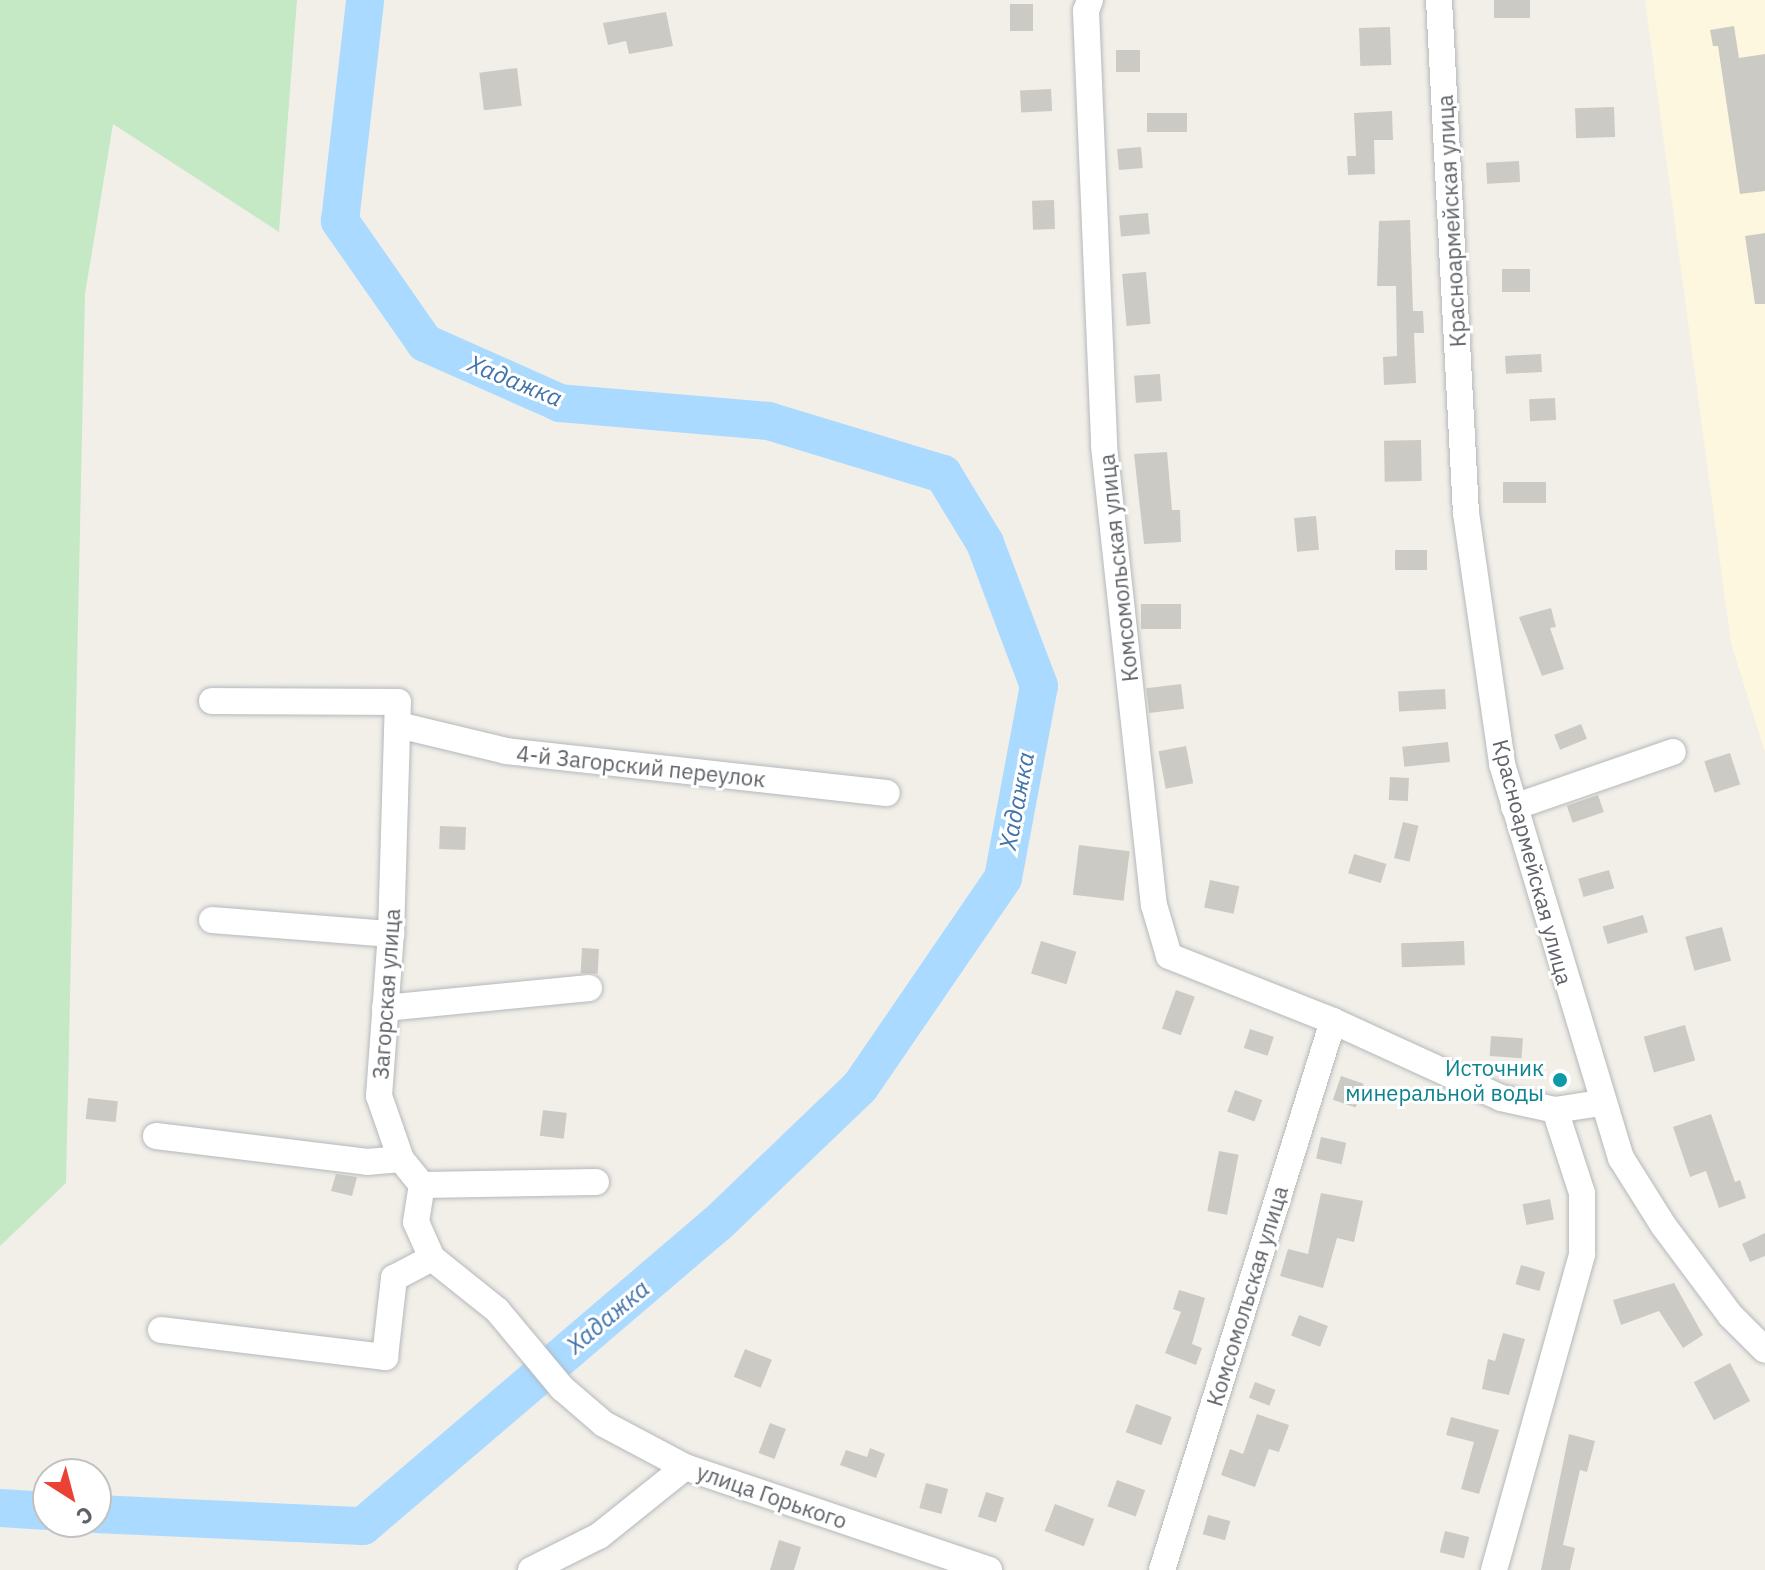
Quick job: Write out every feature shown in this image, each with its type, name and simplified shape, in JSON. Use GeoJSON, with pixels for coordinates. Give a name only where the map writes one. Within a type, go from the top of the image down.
{"type":"FeatureCollection","features":[{"type":"Feature","properties":{"kind":"street","name":"Комсомольская улица"},"geometry":{"type":"LineString","coordinates":[[1090,0],[1086,11],[1104,446],[1154,905],[1169,956],[1333,1021],[1487,1092],[1555,1110]]}},
{"type":"Feature","properties":{"kind":"street","name":"Красноармейская улица"},"geometry":{"type":"LineString","coordinates":[[1439,0],[1466,513],[1502,764],[1601,1103],[1621,1158],[1663,1225],[1730,1315],[1765,1350]]}},
{"type":"Feature","properties":{"kind":"street","name":"4-й Загорский переулок"},"geometry":{"type":"LineString","coordinates":[[212,701],[398,714],[506,751],[887,793]]}},
{"type":"Feature","properties":{"kind":"street","name":"Загорская улица"},"geometry":{"type":"LineString","coordinates":[[398,714],[391,934],[379,1096],[401,1159],[422,1185]]}},
{"type":"Feature","properties":{"kind":"street"},"geometry":{"type":"LineString","coordinates":[[1514,807],[1673,752]]}},
{"type":"Feature","properties":{"kind":"street"},"geometry":{"type":"LineString","coordinates":[[212,920],[391,934]]}},
{"type":"Feature","properties":{"kind":"street"},"geometry":{"type":"LineString","coordinates":[[385,1008],[589,988]]}},
{"type":"Feature","properties":{"kind":"street","name":"Комсомольская улица"},"geometry":{"type":"LineString","coordinates":[[1162,1570],[1333,1021]]}},
{"type":"Feature","properties":{"kind":"street"},"geometry":{"type":"LineString","coordinates":[[1494,1570],[1582,1254],[1582,1193],[1555,1110],[1601,1103]]}},
{"type":"Feature","properties":{"kind":"street"},"geometry":{"type":"LineString","coordinates":[[156,1136],[367,1162],[401,1159]]}},
{"type":"Feature","properties":{"kind":"street"},"geometry":{"type":"LineString","coordinates":[[596,1182],[422,1185],[416,1222],[432,1258],[497,1310],[562,1388],[604,1424],[685,1467]]}},
{"type":"Feature","properties":{"kind":"street"},"geometry":{"type":"LineString","coordinates":[[161,1330],[385,1357],[394,1278],[432,1258]]}},
{"type":"Feature","properties":{"kind":"street","name":"улица Горького"},"geometry":{"type":"LineString","coordinates":[[531,1570],[599,1536],[685,1467],[989,1570]]}},
{"type":"Feature","properties":{"kind":"shaded area"},"geometry":{"type":"Polygon","coordinates":[[[1645,0],[1765,0],[1765,752],[1731,643],[1645,0]]]}},
{"type":"Feature","properties":{"kind":"green space"},"geometry":{"type":"Polygon","coordinates":[[[0,0],[297,0],[279,232],[113,124],[85,294],[66,1183],[0,1246],[0,0]]]}},
{"type":"Feature","properties":{"kind":"building"},"geometry":{"type":"Polygon","coordinates":[[[1494,0],[1530,0],[1530,18],[1494,18],[1494,0]]]}},
{"type":"Feature","properties":{"kind":"building"},"geometry":{"type":"Polygon","coordinates":[[[1010,4],[1033,4],[1033,31],[1010,31],[1010,4]]]}},
{"type":"Feature","properties":{"kind":"building"},"geometry":{"type":"Polygon","coordinates":[[[666,12],[673,46],[629,54],[626,41],[608,45],[603,23],[666,12]]]}},
{"type":"Feature","properties":{"kind":"building"},"geometry":{"type":"Polygon","coordinates":[[[1734,26],[1739,58],[1765,54],[1765,191],[1740,194],[1718,46],[1713,46],[1710,30],[1734,26]]]}},
{"type":"Feature","properties":{"kind":"building"},"geometry":{"type":"Polygon","coordinates":[[[1390,27],[1391,65],[1360,66],[1359,28],[1390,27]]]}},
{"type":"Feature","properties":{"kind":"building"},"geometry":{"type":"Polygon","coordinates":[[[1116,50],[1140,50],[1140,72],[1116,72],[1116,50]]]}},
{"type":"Feature","properties":{"kind":"building"},"geometry":{"type":"Polygon","coordinates":[[[517,68],[522,106],[484,110],[479,73],[517,68]]]}},
{"type":"Feature","properties":{"kind":"building"},"geometry":{"type":"Polygon","coordinates":[[[1051,89],[1052,111],[1021,113],[1020,91],[1051,89]]]}},
{"type":"Feature","properties":{"kind":"building"},"geometry":{"type":"Polygon","coordinates":[[[1614,107],[1615,137],[1576,138],[1575,108],[1614,107]]]}},
{"type":"Feature","properties":{"kind":"building"},"geometry":{"type":"Polygon","coordinates":[[[1392,111],[1393,140],[1374,140],[1375,174],[1348,175],[1347,156],[1356,156],[1354,113],[1392,111]]]}},
{"type":"Feature","properties":{"kind":"building"},"geometry":{"type":"Polygon","coordinates":[[[1147,113],[1187,113],[1187,132],[1147,132],[1147,113]]]}},
{"type":"Feature","properties":{"kind":"building"},"geometry":{"type":"Polygon","coordinates":[[[1141,147],[1143,168],[1119,170],[1117,149],[1141,147]]]}},
{"type":"Feature","properties":{"kind":"building"},"geometry":{"type":"Polygon","coordinates":[[[1519,161],[1520,182],[1487,184],[1486,163],[1519,161]]]}},
{"type":"Feature","properties":{"kind":"building"},"geometry":{"type":"Polygon","coordinates":[[[1054,200],[1055,229],[1033,230],[1032,201],[1054,200]]]}},
{"type":"Feature","properties":{"kind":"building"},"geometry":{"type":"Polygon","coordinates":[[[1148,213],[1150,234],[1121,236],[1119,216],[1148,213]]]}},
{"type":"Feature","properties":{"kind":"building"},"geometry":{"type":"Polygon","coordinates":[[[1410,220],[1413,311],[1423,311],[1424,333],[1414,333],[1416,383],[1384,385],[1383,357],[1397,356],[1396,286],[1377,286],[1379,221],[1410,220]]]}},
{"type":"Feature","properties":{"kind":"building"},"geometry":{"type":"Polygon","coordinates":[[[1765,233],[1765,304],[1755,304],[1745,236],[1765,233]]]}},
{"type":"Feature","properties":{"kind":"building"},"geometry":{"type":"Polygon","coordinates":[[[1502,269],[1530,269],[1530,292],[1502,292],[1502,269]]]}},
{"type":"Feature","properties":{"kind":"building"},"geometry":{"type":"Polygon","coordinates":[[[1146,272],[1151,324],[1127,326],[1122,274],[1146,272]]]}},
{"type":"Feature","properties":{"kind":"building"},"geometry":{"type":"Polygon","coordinates":[[[1541,354],[1542,372],[1506,374],[1505,356],[1541,354]]]}},
{"type":"Feature","properties":{"kind":"building"},"geometry":{"type":"Polygon","coordinates":[[[1160,374],[1162,401],[1136,403],[1134,376],[1160,374]]]}},
{"type":"Feature","properties":{"kind":"building"},"geometry":{"type":"Polygon","coordinates":[[[1555,398],[1556,420],[1530,421],[1529,399],[1555,398]]]}},
{"type":"Feature","properties":{"kind":"building"},"geometry":{"type":"Polygon","coordinates":[[[1421,440],[1422,481],[1385,482],[1384,441],[1421,440]]]}},
{"type":"Feature","properties":{"kind":"building"},"geometry":{"type":"Polygon","coordinates":[[[1167,452],[1172,510],[1180,510],[1181,542],[1144,544],[1134,454],[1167,452]]]}},
{"type":"Feature","properties":{"kind":"building"},"geometry":{"type":"Polygon","coordinates":[[[1503,482],[1546,482],[1546,503],[1503,503],[1503,482]]]}},
{"type":"Feature","properties":{"kind":"building"},"geometry":{"type":"Polygon","coordinates":[[[1316,516],[1319,550],[1297,552],[1294,518],[1316,516]]]}},
{"type":"Feature","properties":{"kind":"building"},"geometry":{"type":"Polygon","coordinates":[[[1395,550],[1427,550],[1427,570],[1395,570],[1395,550]]]}},
{"type":"Feature","properties":{"kind":"building"},"geometry":{"type":"Polygon","coordinates":[[[1141,604],[1181,604],[1181,629],[1141,629],[1141,604]]]}},
{"type":"Feature","properties":{"kind":"building"},"geometry":{"type":"Polygon","coordinates":[[[1551,608],[1556,627],[1550,628],[1564,669],[1542,676],[1519,617],[1551,608]]]}},
{"type":"Feature","properties":{"kind":"building"},"geometry":{"type":"Polygon","coordinates":[[[1181,684],[1184,709],[1149,713],[1146,688],[1181,684]]]}},
{"type":"Feature","properties":{"kind":"building"},"geometry":{"type":"Polygon","coordinates":[[[1445,689],[1446,709],[1399,711],[1398,691],[1445,689]]]}},
{"type":"Feature","properties":{"kind":"building"},"geometry":{"type":"Polygon","coordinates":[[[1581,724],[1587,739],[1560,750],[1554,735],[1581,724]]]}},
{"type":"Feature","properties":{"kind":"building"},"geometry":{"type":"Polygon","coordinates":[[[1448,742],[1450,762],[1404,767],[1402,747],[1448,742]]]}},
{"type":"Feature","properties":{"kind":"building"},"geometry":{"type":"Polygon","coordinates":[[[1186,746],[1193,783],[1166,789],[1159,751],[1186,746]]]}},
{"type":"Feature","properties":{"kind":"building"},"geometry":{"type":"Polygon","coordinates":[[[1730,753],[1740,784],[1715,793],[1704,761],[1730,753]]]}},
{"type":"Feature","properties":{"kind":"building"},"geometry":{"type":"Polygon","coordinates":[[[1390,777],[1409,778],[1408,801],[1389,800],[1390,777]]]}},
{"type":"Feature","properties":{"kind":"building"},"geometry":{"type":"Polygon","coordinates":[[[1598,795],[1604,812],[1573,823],[1567,806],[1598,795]]]}},
{"type":"Feature","properties":{"kind":"building"},"geometry":{"type":"Polygon","coordinates":[[[1403,822],[1419,826],[1410,862],[1394,858],[1403,822]]]}},
{"type":"Feature","properties":{"kind":"building"},"geometry":{"type":"Polygon","coordinates":[[[440,826],[466,827],[465,850],[439,849],[440,826]]]}},
{"type":"Feature","properties":{"kind":"building"},"geometry":{"type":"Polygon","coordinates":[[[1079,845],[1130,851],[1124,901],[1073,895],[1079,845]]]}},
{"type":"Feature","properties":{"kind":"building"},"geometry":{"type":"Polygon","coordinates":[[[1354,854],[1387,864],[1381,883],[1348,873],[1354,854]]]}},
{"type":"Feature","properties":{"kind":"building"},"geometry":{"type":"Polygon","coordinates":[[[1609,870],[1614,888],[1583,897],[1578,879],[1609,870]]]}},
{"type":"Feature","properties":{"kind":"building"},"geometry":{"type":"Polygon","coordinates":[[[1210,880],[1239,886],[1234,914],[1204,907],[1210,880]]]}},
{"type":"Feature","properties":{"kind":"building"},"geometry":{"type":"Polygon","coordinates":[[[1643,915],[1648,932],[1608,944],[1603,927],[1643,915]]]}},
{"type":"Feature","properties":{"kind":"building"},"geometry":{"type":"Polygon","coordinates":[[[1722,927],[1731,961],[1694,971],[1685,937],[1722,927]]]}},
{"type":"Feature","properties":{"kind":"building"},"geometry":{"type":"Polygon","coordinates":[[[1041,941],[1076,952],[1066,984],[1031,974],[1041,941]]]}},
{"type":"Feature","properties":{"kind":"building"},"geometry":{"type":"Polygon","coordinates":[[[1464,941],[1465,965],[1402,967],[1401,943],[1464,941]]]}},
{"type":"Feature","properties":{"kind":"building"},"geometry":{"type":"Polygon","coordinates":[[[582,948],[599,949],[598,974],[581,973],[582,948]]]}},
{"type":"Feature","properties":{"kind":"building"},"geometry":{"type":"Polygon","coordinates":[[[1176,990],[1195,997],[1181,1035],[1162,1029],[1176,990]]]}},
{"type":"Feature","properties":{"kind":"building"},"geometry":{"type":"Polygon","coordinates":[[[1685,1025],[1695,1061],[1654,1072],[1644,1037],[1685,1025]]]}},
{"type":"Feature","properties":{"kind":"building"},"geometry":{"type":"Polygon","coordinates":[[[1250,1029],[1274,1037],[1268,1056],[1244,1048],[1250,1029]]]}},
{"type":"Feature","properties":{"kind":"building"},"geometry":{"type":"Polygon","coordinates":[[[1491,1036],[1523,1038],[1522,1058],[1490,1056],[1491,1036]]]}},
{"type":"Feature","properties":{"kind":"building"},"geometry":{"type":"Polygon","coordinates":[[[1341,1076],[1364,1084],[1356,1107],[1333,1100],[1341,1076]]]}},
{"type":"Feature","properties":{"kind":"building"},"geometry":{"type":"Polygon","coordinates":[[[1235,1090],[1262,1100],[1254,1122],[1227,1112],[1235,1090]]]}},
{"type":"Feature","properties":{"kind":"building"},"geometry":{"type":"Polygon","coordinates":[[[88,1098],[118,1101],[116,1122],[86,1119],[88,1098]]]}},
{"type":"Feature","properties":{"kind":"building"},"geometry":{"type":"Polygon","coordinates":[[[543,1110],[567,1113],[564,1139],[540,1136],[543,1110]]]}},
{"type":"Feature","properties":{"kind":"building"},"geometry":{"type":"Polygon","coordinates":[[[1711,1114],[1735,1182],[1740,1180],[1746,1198],[1719,1208],[1706,1171],[1690,1177],[1673,1127],[1711,1114]]]}},
{"type":"Feature","properties":{"kind":"building"},"geometry":{"type":"Polygon","coordinates":[[[1321,1137],[1346,1143],[1341,1164],[1316,1158],[1321,1137]]]}},
{"type":"Feature","properties":{"kind":"building"},"geometry":{"type":"Polygon","coordinates":[[[1219,1151],[1239,1155],[1227,1215],[1207,1211],[1219,1151]]]}},
{"type":"Feature","properties":{"kind":"building"},"geometry":{"type":"Polygon","coordinates":[[[336,1174],[357,1177],[352,1196],[331,1191],[336,1174]]]}},
{"type":"Feature","properties":{"kind":"building"},"geometry":{"type":"Polygon","coordinates":[[[1321,1193],[1363,1201],[1354,1242],[1337,1238],[1323,1288],[1280,1276],[1288,1249],[1308,1254],[1321,1193]]]}},
{"type":"Feature","properties":{"kind":"building"},"geometry":{"type":"Polygon","coordinates":[[[1550,1199],[1554,1220],[1527,1225],[1523,1204],[1550,1199]]]}},
{"type":"Feature","properties":{"kind":"building"},"geometry":{"type":"Polygon","coordinates":[[[1765,1233],[1765,1256],[1750,1262],[1742,1244],[1765,1233]]]}},
{"type":"Feature","properties":{"kind":"building"},"geometry":{"type":"Polygon","coordinates":[[[1521,1265],[1545,1272],[1540,1291],[1515,1284],[1521,1265]]]}},
{"type":"Feature","properties":{"kind":"building"},"geometry":{"type":"Polygon","coordinates":[[[1674,1283],[1703,1335],[1683,1348],[1659,1311],[1621,1325],[1613,1300],[1674,1283]]]}},
{"type":"Feature","properties":{"kind":"building"},"geometry":{"type":"Polygon","coordinates":[[[1179,1290],[1205,1298],[1192,1344],[1202,1348],[1196,1365],[1165,1353],[1181,1312],[1173,1309],[1179,1290]]]}},
{"type":"Feature","properties":{"kind":"building"},"geometry":{"type":"Polygon","coordinates":[[[1299,1315],[1328,1326],[1320,1347],[1291,1336],[1299,1315]]]}},
{"type":"Feature","properties":{"kind":"building"},"geometry":{"type":"Polygon","coordinates":[[[1503,1333],[1525,1339],[1509,1395],[1482,1389],[1488,1359],[1495,1361],[1503,1333]]]}},
{"type":"Feature","properties":{"kind":"building"},"geometry":{"type":"Polygon","coordinates":[[[745,1349],[772,1360],[761,1388],[734,1377],[745,1349]]]}},
{"type":"Feature","properties":{"kind":"building"},"geometry":{"type":"Polygon","coordinates":[[[1730,1363],[1750,1401],[1714,1420],[1694,1382],[1730,1363]]]}},
{"type":"Feature","properties":{"kind":"building"},"geometry":{"type":"Polygon","coordinates":[[[1255,1382],[1276,1390],[1269,1406],[1249,1398],[1255,1382]]]}},
{"type":"Feature","properties":{"kind":"building"},"geometry":{"type":"Polygon","coordinates":[[[1136,1404],[1172,1417],[1161,1445],[1126,1432],[1136,1404]]]}},
{"type":"Feature","properties":{"kind":"building"},"geometry":{"type":"Polygon","coordinates":[[[1257,1414],[1289,1425],[1279,1452],[1269,1449],[1255,1487],[1221,1475],[1230,1449],[1243,1454],[1257,1414]]]}},
{"type":"Feature","properties":{"kind":"building"},"geometry":{"type":"Polygon","coordinates":[[[1451,1417],[1499,1430],[1479,1494],[1461,1489],[1474,1442],[1446,1435],[1451,1417]]]}},
{"type":"Feature","properties":{"kind":"building"},"geometry":{"type":"Polygon","coordinates":[[[770,1423],[786,1429],[774,1459],[759,1453],[770,1423]]]}},
{"type":"Feature","properties":{"kind":"building"},"geometry":{"type":"Polygon","coordinates":[[[1569,1434],[1595,1441],[1587,1472],[1580,1470],[1563,1545],[1575,1548],[1570,1570],[1541,1570],[1569,1434]]]}},
{"type":"Feature","properties":{"kind":"building"},"geometry":{"type":"Polygon","coordinates":[[[870,1448],[885,1454],[876,1478],[840,1465],[846,1450],[867,1457],[870,1448]]]}},
{"type":"Feature","properties":{"kind":"building"},"geometry":{"type":"Polygon","coordinates":[[[1117,1480],[1145,1490],[1136,1517],[1107,1506],[1117,1480]]]}},
{"type":"Feature","properties":{"kind":"building"},"geometry":{"type":"Polygon","coordinates":[[[926,1483],[948,1489],[941,1514],[919,1508],[926,1483]]]}},
{"type":"Feature","properties":{"kind":"building"},"geometry":{"type":"Polygon","coordinates":[[[986,1492],[1004,1498],[996,1523],[978,1517],[986,1492]]]}},
{"type":"Feature","properties":{"kind":"building"},"geometry":{"type":"Polygon","coordinates":[[[1055,1504],[1094,1519],[1084,1546],[1045,1531],[1055,1504]]]}},
{"type":"Feature","properties":{"kind":"building"},"geometry":{"type":"Polygon","coordinates":[[[1208,1515],[1230,1521],[1225,1540],[1203,1534],[1208,1515]]]}},
{"type":"Feature","properties":{"kind":"building"},"geometry":{"type":"Polygon","coordinates":[[[1445,1531],[1469,1537],[1464,1558],[1440,1552],[1445,1531]]]}},
{"type":"Feature","properties":{"kind":"building"},"geometry":{"type":"Polygon","coordinates":[[[779,1540],[801,1547],[794,1570],[770,1570],[779,1540]]]}},
{"type":"Feature","properties":{"kind":"waterway","name":"Хадажка"},"geometry":{"type":"LineString","coordinates":[[112,1515],[363,1526],[717,1224],[860,1087],[1003,878],[1039,686],[985,543],[943,474],[769,421],[560,403],[425,343],[340,221],[365,0]]}},
{"type":"Feature","properties":{"kind":"waterway","name":"Хадажка"},"geometry":{"type":"LineString","coordinates":[[0,1508],[32,1510]]}},
{"type":"Feature","properties":{"kind":"place","name":"Источник минеральной воды"},"geometry":{"type":"Point","coordinates":[1560,1080]}}]}
